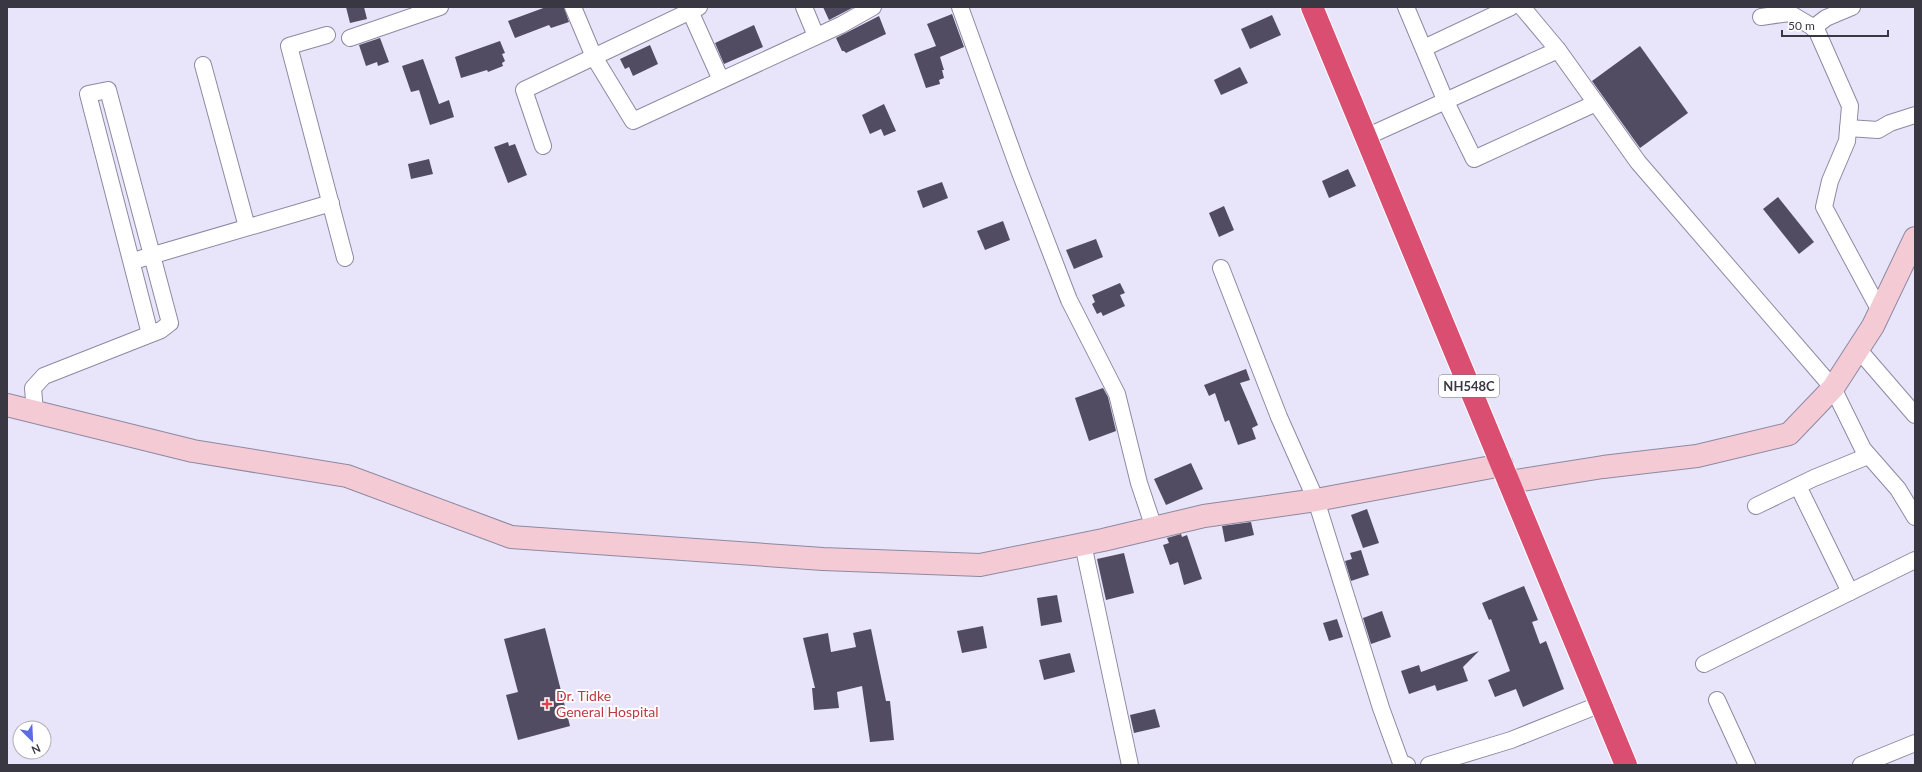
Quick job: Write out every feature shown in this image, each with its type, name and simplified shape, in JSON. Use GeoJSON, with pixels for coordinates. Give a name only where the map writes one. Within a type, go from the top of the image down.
{"type":"FeatureCollection","features":[{"type":"Feature","properties":{"kind":"highway","name":"NH548C"},"geometry":{"type":"LineString","coordinates":[[1312,7],[1626,765]]}},
{"type":"Feature","properties":{"kind":"street"},"geometry":{"type":"LineString","coordinates":[[350,38],[440,7]]}},
{"type":"Feature","properties":{"kind":"street"},"geometry":{"type":"LineString","coordinates":[[573,7],[594,57],[634,121],[841,25],[873,7]]}},
{"type":"Feature","properties":{"kind":"street"},"geometry":{"type":"LineString","coordinates":[[804,7],[816,36]]}},
{"type":"Feature","properties":{"kind":"street"},"geometry":{"type":"LineString","coordinates":[[960,7],[1019,170],[1069,300],[1117,394],[1139,483],[1154,528]]}},
{"type":"Feature","properties":{"kind":"street"},"geometry":{"type":"LineString","coordinates":[[1406,7],[1446,102],[1474,159],[1596,103]]}},
{"type":"Feature","properties":{"kind":"street"},"geometry":{"type":"LineString","coordinates":[[1424,48],[1511,7]]}},
{"type":"Feature","properties":{"kind":"street"},"geometry":{"type":"LineString","coordinates":[[1522,7],[1558,50],[1638,162],[1833,388],[1863,449],[1898,489],[1915,517]]}},
{"type":"Feature","properties":{"kind":"street"},"geometry":{"type":"LineString","coordinates":[[1813,28],[1826,18],[1852,7]]}},
{"type":"Feature","properties":{"kind":"street"},"geometry":{"type":"LineString","coordinates":[[543,146],[524,90],[694,9],[722,80]]}},
{"type":"Feature","properties":{"kind":"street"},"geometry":{"type":"LineString","coordinates":[[1761,17],[1789,13],[1816,30],[1850,106],[1847,141],[1830,181],[1824,207],[1880,311]]}},
{"type":"Feature","properties":{"kind":"street"},"geometry":{"type":"LineString","coordinates":[[327,35],[289,46],[345,258]]}},
{"type":"Feature","properties":{"kind":"street"},"geometry":{"type":"LineString","coordinates":[[1366,137],[1558,50]]}},
{"type":"Feature","properties":{"kind":"street"},"geometry":{"type":"LineString","coordinates":[[203,65],[247,227]]}},
{"type":"Feature","properties":{"kind":"street"},"geometry":{"type":"LineString","coordinates":[[35,412],[34,388],[44,376],[161,330],[170,323],[150,256],[108,90],[88,94],[150,334]]}},
{"type":"Feature","properties":{"kind":"street"},"geometry":{"type":"LineString","coordinates":[[1848,128],[1878,130],[1915,115]]}},
{"type":"Feature","properties":{"kind":"street"},"geometry":{"type":"LineString","coordinates":[[130,261],[331,202]]}},
{"type":"Feature","properties":{"kind":"street"},"geometry":{"type":"LineString","coordinates":[[7,405],[193,451],[347,476],[511,537],[823,559],[980,565],[1083,544],[1204,516],[1506,473],[1603,467],[1697,456],[1789,434],[1833,388],[1880,311],[1915,238]]}},
{"type":"Feature","properties":{"kind":"street"},"geometry":{"type":"LineString","coordinates":[[1221,268],[1279,417],[1316,500],[1381,708],[1403,764]]}},
{"type":"Feature","properties":{"kind":"street"},"geometry":{"type":"LineString","coordinates":[[1858,349],[1915,415]]}},
{"type":"Feature","properties":{"kind":"street"},"geometry":{"type":"LineString","coordinates":[[1756,506],[1868,456]]}},
{"type":"Feature","properties":{"kind":"street"},"geometry":{"type":"LineString","coordinates":[[1798,486],[1850,592]]}},
{"type":"Feature","properties":{"kind":"street"},"geometry":{"type":"LineString","coordinates":[[1083,544],[1130,765]]}},
{"type":"Feature","properties":{"kind":"street"},"geometry":{"type":"LineString","coordinates":[[1704,664],[1915,560]]}},
{"type":"Feature","properties":{"kind":"street"},"geometry":{"type":"LineString","coordinates":[[1717,700],[1747,765]]}},
{"type":"Feature","properties":{"kind":"street"},"geometry":{"type":"LineString","coordinates":[[1428,765],[1511,740],[1601,704]]}},
{"type":"Feature","properties":{"kind":"street"},"geometry":{"type":"LineString","coordinates":[[1861,765],[1915,743]]}},
{"type":"Feature","properties":{"kind":"building"},"geometry":{"type":"Polygon","coordinates":[[[346,7],[364,7],[367,19],[350,23],[346,7]]]}},
{"type":"Feature","properties":{"kind":"building"},"geometry":{"type":"Polygon","coordinates":[[[546,7],[564,7],[569,22],[551,28],[549,25],[515,38],[508,21],[546,7]]]}},
{"type":"Feature","properties":{"kind":"building"},"geometry":{"type":"Polygon","coordinates":[[[823,7],[851,7],[852,8],[829,20],[823,7]]]}},
{"type":"Feature","properties":{"kind":"building"},"geometry":{"type":"Polygon","coordinates":[[[952,14],[964,47],[940,57],[944,70],[942,70],[944,78],[939,80],[940,84],[926,88],[914,54],[936,46],[927,24],[952,14]]]}},
{"type":"Feature","properties":{"kind":"building"},"geometry":{"type":"Polygon","coordinates":[[[1272,15],[1281,35],[1250,49],[1241,29],[1272,15]]]}},
{"type":"Feature","properties":{"kind":"building"},"geometry":{"type":"Polygon","coordinates":[[[879,16],[886,34],[846,53],[842,51],[836,38],[879,16]]]}},
{"type":"Feature","properties":{"kind":"building"},"geometry":{"type":"Polygon","coordinates":[[[754,25],[763,47],[724,64],[715,43],[754,25]]]}},
{"type":"Feature","properties":{"kind":"building"},"geometry":{"type":"Polygon","coordinates":[[[380,38],[389,62],[378,66],[377,62],[366,66],[359,45],[380,38]]]}},
{"type":"Feature","properties":{"kind":"building"},"geometry":{"type":"Polygon","coordinates":[[[500,41],[505,53],[502,54],[505,61],[502,63],[503,66],[488,72],[487,70],[461,78],[455,57],[500,41]]]}},
{"type":"Feature","properties":{"kind":"building"},"geometry":{"type":"Polygon","coordinates":[[[650,45],[658,64],[633,76],[629,67],[625,69],[620,59],[650,45]]]}},
{"type":"Feature","properties":{"kind":"building"},"geometry":{"type":"Polygon","coordinates":[[[1640,46],[1688,113],[1640,148],[1592,81],[1640,46]]]}},
{"type":"Feature","properties":{"kind":"building"},"geometry":{"type":"Polygon","coordinates":[[[423,59],[439,104],[449,100],[454,117],[430,125],[419,90],[411,92],[402,66],[423,59]]]}},
{"type":"Feature","properties":{"kind":"building"},"geometry":{"type":"Polygon","coordinates":[[[1240,67],[1248,83],[1221,95],[1214,80],[1240,67]]]}},
{"type":"Feature","properties":{"kind":"building"},"geometry":{"type":"Polygon","coordinates":[[[884,104],[896,131],[884,136],[881,129],[870,134],[862,115],[884,104]]]}},
{"type":"Feature","properties":{"kind":"building"},"geometry":{"type":"Polygon","coordinates":[[[508,142],[509,146],[515,144],[527,175],[508,183],[494,147],[508,142]]]}},
{"type":"Feature","properties":{"kind":"building"},"geometry":{"type":"Polygon","coordinates":[[[429,159],[433,174],[411,179],[408,164],[429,159]]]}},
{"type":"Feature","properties":{"kind":"building"},"geometry":{"type":"Polygon","coordinates":[[[1348,169],[1356,186],[1329,198],[1322,181],[1348,169]]]}},
{"type":"Feature","properties":{"kind":"building"},"geometry":{"type":"Polygon","coordinates":[[[942,182],[948,198],[923,208],[917,191],[942,182]]]}},
{"type":"Feature","properties":{"kind":"building"},"geometry":{"type":"Polygon","coordinates":[[[1778,197],[1814,242],[1799,254],[1763,209],[1778,197]]]}},
{"type":"Feature","properties":{"kind":"building"},"geometry":{"type":"Polygon","coordinates":[[[1224,206],[1234,230],[1219,237],[1209,213],[1224,206]]]}},
{"type":"Feature","properties":{"kind":"building"},"geometry":{"type":"Polygon","coordinates":[[[1003,221],[1010,240],[985,250],[977,231],[1003,221]]]}},
{"type":"Feature","properties":{"kind":"building"},"geometry":{"type":"Polygon","coordinates":[[[1096,239],[1103,257],[1074,269],[1066,250],[1096,239]]]}},
{"type":"Feature","properties":{"kind":"building"},"geometry":{"type":"Polygon","coordinates":[[[1120,283],[1125,293],[1120,295],[1125,306],[1103,316],[1101,312],[1097,314],[1092,304],[1095,302],[1092,295],[1120,283]]]}},
{"type":"Feature","properties":{"kind":"building"},"geometry":{"type":"Polygon","coordinates":[[[1246,369],[1250,380],[1240,383],[1258,425],[1252,428],[1256,439],[1238,445],[1229,420],[1225,422],[1215,393],[1209,396],[1204,385],[1246,369]]]}},
{"type":"Feature","properties":{"kind":"building"},"geometry":{"type":"Polygon","coordinates":[[[1103,388],[1108,397],[1116,431],[1089,441],[1075,398],[1103,388]]]}},
{"type":"Feature","properties":{"kind":"building"},"geometry":{"type":"Polygon","coordinates":[[[1191,463],[1203,489],[1166,505],[1154,479],[1191,463]]]}},
{"type":"Feature","properties":{"kind":"building"},"geometry":{"type":"Polygon","coordinates":[[[1367,509],[1379,543],[1363,548],[1351,515],[1367,509]]]}},
{"type":"Feature","properties":{"kind":"building"},"geometry":{"type":"Polygon","coordinates":[[[1251,522],[1254,535],[1225,542],[1222,526],[1251,522]]]}},
{"type":"Feature","properties":{"kind":"building"},"geometry":{"type":"Polygon","coordinates":[[[1181,534],[1182,537],[1187,535],[1202,579],[1184,585],[1178,562],[1170,565],[1163,545],[1169,543],[1167,538],[1181,534]]]}},
{"type":"Feature","properties":{"kind":"building"},"geometry":{"type":"Polygon","coordinates":[[[1361,550],[1369,575],[1351,581],[1345,561],[1352,559],[1350,553],[1361,550]]]}},
{"type":"Feature","properties":{"kind":"building"},"geometry":{"type":"Polygon","coordinates":[[[1124,553],[1134,593],[1106,600],[1097,559],[1124,553]]]}},
{"type":"Feature","properties":{"kind":"building"},"geometry":{"type":"Polygon","coordinates":[[[1524,586],[1538,620],[1532,622],[1540,644],[1546,641],[1564,689],[1523,707],[1516,689],[1495,697],[1488,680],[1510,671],[1491,619],[1489,620],[1482,603],[1524,586]]]}},
{"type":"Feature","properties":{"kind":"building"},"geometry":{"type":"Polygon","coordinates":[[[1057,595],[1062,622],[1041,626],[1037,598],[1057,595]]]}},
{"type":"Feature","properties":{"kind":"building"},"geometry":{"type":"Polygon","coordinates":[[[1382,611],[1391,637],[1371,644],[1363,618],[1382,611]]]}},
{"type":"Feature","properties":{"kind":"building"},"geometry":{"type":"Polygon","coordinates":[[[1337,619],[1343,637],[1329,641],[1323,623],[1337,619]]]}},
{"type":"Feature","properties":{"kind":"building"},"geometry":{"type":"Polygon","coordinates":[[[983,626],[987,648],[962,653],[957,631],[983,626]]]}},
{"type":"Feature","properties":{"kind":"building"},"geometry":{"type":"Polygon","coordinates":[[[545,628],[570,726],[518,740],[506,695],[518,692],[504,639],[545,628]]]}},
{"type":"Feature","properties":{"kind":"building"},"geometry":{"type":"Polygon","coordinates":[[[871,629],[886,701],[890,701],[894,740],[870,742],[862,686],[837,692],[839,708],[814,710],[812,688],[815,688],[803,638],[828,633],[831,652],[856,647],[853,633],[871,629]]]}},
{"type":"Feature","properties":{"kind":"building"},"geometry":{"type":"Polygon","coordinates":[[[1479,651],[1463,667],[1468,681],[1437,691],[1435,685],[1409,694],[1401,671],[1419,665],[1421,672],[1479,651]]]}},
{"type":"Feature","properties":{"kind":"building"},"geometry":{"type":"Polygon","coordinates":[[[1070,653],[1075,672],[1044,680],[1039,660],[1070,653]]]}},
{"type":"Feature","properties":{"kind":"building"},"geometry":{"type":"Polygon","coordinates":[[[1155,709],[1160,727],[1134,733],[1130,715],[1155,709]]]}},
{"type":"Feature","properties":{"kind":"place","name":"Dr. Tidke General Hospital"},"geometry":{"type":"Point","coordinates":[547,704]}}]}
